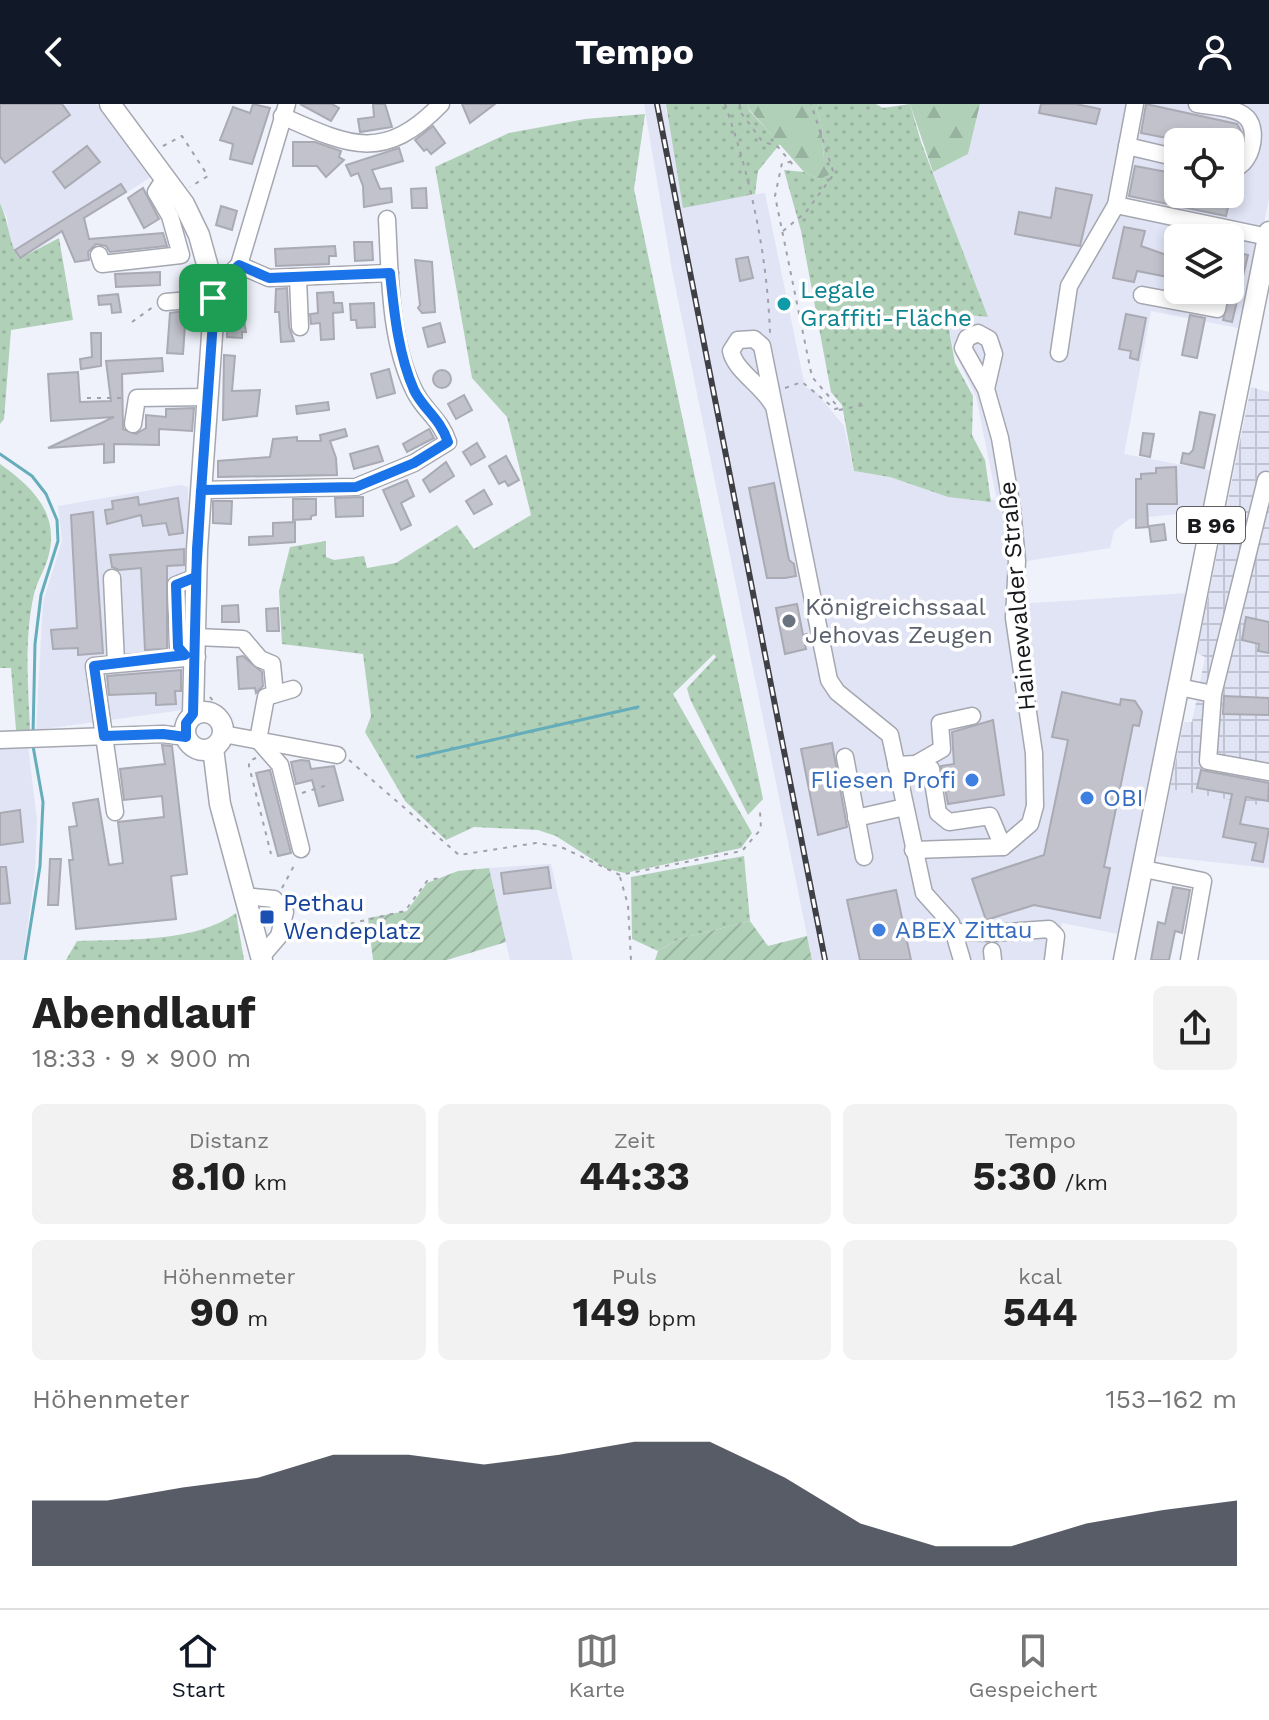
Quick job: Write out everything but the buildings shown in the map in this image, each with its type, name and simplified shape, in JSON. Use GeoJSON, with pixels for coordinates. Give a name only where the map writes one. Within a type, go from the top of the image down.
{"type":"FeatureCollection","features":[{"type":"Feature","properties":{"kind":"main road"},"geometry":{"type":"LineString","coordinates":[[110,104],[192,218],[212,290],[194,654],[220,804],[262,958]]}},
{"type":"Feature","properties":{"kind":"main road","name":"B 96"},"geometry":{"type":"LineString","coordinates":[[1124,960],[1268,235]]}},
{"type":"Feature","properties":{"kind":"street"},"geometry":{"type":"LineString","coordinates":[[166,302],[212,290],[239,265],[285,110],[346,141],[381,144],[404,136],[441,104]]}},
{"type":"Feature","properties":{"kind":"street"},"geometry":{"type":"LineString","coordinates":[[1059,353],[1069,286],[1116,205],[1135,104]]}},
{"type":"Feature","properties":{"kind":"street"},"geometry":{"type":"LineString","coordinates":[[1197,104],[1240,112],[1249,120],[1253,131],[1244,165]]}},
{"type":"Feature","properties":{"kind":"street"},"geometry":{"type":"LineString","coordinates":[[1127,146],[1164,155]]}},
{"type":"Feature","properties":{"kind":"street"},"geometry":{"type":"LineString","coordinates":[[99,255],[102,264],[181,255],[170,216],[156,192],[165,178]]}},
{"type":"Feature","properties":{"kind":"street"},"geometry":{"type":"LineString","coordinates":[[1116,205],[1181,224]]}},
{"type":"Feature","properties":{"kind":"street"},"geometry":{"type":"LineString","coordinates":[[201,490],[356,487],[414,463],[448,442],[438,420],[413,388],[394,315],[387,219]]}},
{"type":"Feature","properties":{"kind":"street"},"geometry":{"type":"LineString","coordinates":[[1244,238],[1268,235]]}},
{"type":"Feature","properties":{"kind":"street"},"geometry":{"type":"LineString","coordinates":[[239,265],[269,278],[390,273]]}},
{"type":"Feature","properties":{"kind":"street"},"geometry":{"type":"LineString","coordinates":[[298,278],[300,327]]}},
{"type":"Feature","properties":{"kind":"street"},"geometry":{"type":"LineString","coordinates":[[1142,295],[1164,299]]}},
{"type":"Feature","properties":{"kind":"street"},"geometry":{"type":"LineString","coordinates":[[1190,304],[1217,309],[1218,304]]}},
{"type":"Feature","properties":{"kind":"street","name":"Hainewalder Straße"},"geometry":{"type":"LineString","coordinates":[[986,389],[1000,438],[1012,509],[1017,561],[1016,641],[1035,786],[1030,824],[1003,847]]}},
{"type":"Feature","properties":{"kind":"street"},"geometry":{"type":"LineString","coordinates":[[133,424],[137,398],[208,397]]}},
{"type":"Feature","properties":{"kind":"street"},"geometry":{"type":"LineString","coordinates":[[773,405],[829,680],[837,692],[886,729],[924,893],[955,932],[959,959]]}},
{"type":"Feature","properties":{"kind":"street"},"geometry":{"type":"LineString","coordinates":[[1266,480],[1213,694],[1208,761],[1268,772]]}},
{"type":"Feature","properties":{"kind":"street"},"geometry":{"type":"LineString","coordinates":[[112,578],[116,663]]}},
{"type":"Feature","properties":{"kind":"street"},"geometry":{"type":"LineString","coordinates":[[115,812],[94,666],[175,659],[243,639],[260,659],[272,664],[275,694]]}},
{"type":"Feature","properties":{"kind":"street"},"geometry":{"type":"LineString","coordinates":[[1179,687],[1213,694]]}},
{"type":"Feature","properties":{"kind":"street"},"geometry":{"type":"LineString","coordinates":[[258,740],[266,697],[293,689]]}},
{"type":"Feature","properties":{"kind":"street"},"geometry":{"type":"LineString","coordinates":[[916,764],[942,749],[940,723],[972,716]]}},
{"type":"Feature","properties":{"kind":"street"},"geometry":{"type":"LineString","coordinates":[[0,740],[206,731],[337,755]]}},
{"type":"Feature","properties":{"kind":"street"},"geometry":{"type":"LineString","coordinates":[[258,740],[280,765],[301,849]]}},
{"type":"Feature","properties":{"kind":"street"},"geometry":{"type":"LineString","coordinates":[[845,757],[864,857]]}},
{"type":"Feature","properties":{"kind":"street"},"geometry":{"type":"LineString","coordinates":[[896,765],[916,764],[931,769],[938,813],[949,822],[990,816],[1003,847],[913,850]]}},
{"type":"Feature","properties":{"kind":"street"},"geometry":{"type":"LineString","coordinates":[[856,818],[905,807]]}},
{"type":"Feature","properties":{"kind":"street"},"geometry":{"type":"LineString","coordinates":[[1144,869],[1203,881],[1189,960]]}},
{"type":"Feature","properties":{"kind":"street"},"geometry":{"type":"LineString","coordinates":[[243,896],[274,899],[285,912],[279,936],[262,958]]}},
{"type":"Feature","properties":{"kind":"street"},"geometry":{"type":"LineString","coordinates":[[955,932],[1049,929],[1056,936],[1053,960]]}},
{"type":"Feature","properties":{"kind":"path"},"geometry":{"type":"LineString","coordinates":[[725,104],[748,172],[765,259],[769,344]]}},
{"type":"Feature","properties":{"kind":"path"},"geometry":{"type":"LineString","coordinates":[[740,104],[739,110],[755,134],[768,145],[778,147],[794,166]]}},
{"type":"Feature","properties":{"kind":"path"},"geometry":{"type":"LineString","coordinates":[[782,232],[806,212],[834,174],[811,104]]}},
{"type":"Feature","properties":{"kind":"path"},"geometry":{"type":"LineString","coordinates":[[155,151],[182,136],[208,176],[185,190]]}},
{"type":"Feature","properties":{"kind":"path"},"geometry":{"type":"LineString","coordinates":[[790,162],[782,163],[774,190],[782,232],[812,377],[838,410]]}},
{"type":"Feature","properties":{"kind":"path"},"geometry":{"type":"LineString","coordinates":[[132,322],[166,302]]}},
{"type":"Feature","properties":{"kind":"path"},"geometry":{"type":"LineString","coordinates":[[773,405],[786,385],[802,382],[838,410],[864,405]]}},
{"type":"Feature","properties":{"kind":"path"},"geometry":{"type":"LineString","coordinates":[[87,398],[137,398]]}},
{"type":"Feature","properties":{"kind":"path"},"geometry":{"type":"LineString","coordinates":[[206,731],[227,715],[212,704],[208,688]]}},
{"type":"Feature","properties":{"kind":"path"},"geometry":{"type":"LineString","coordinates":[[271,854],[249,761],[272,753]]}},
{"type":"Feature","properties":{"kind":"path"},"geometry":{"type":"LineString","coordinates":[[337,755],[359,765],[459,855],[547,844],[559,846],[620,875],[742,851],[761,829],[760,811]]}},
{"type":"Feature","properties":{"kind":"path"},"geometry":{"type":"LineString","coordinates":[[288,794],[331,784]]}},
{"type":"Feature","properties":{"kind":"path"},"geometry":{"type":"LineString","coordinates":[[274,899],[301,849]]}},
{"type":"Feature","properties":{"kind":"path"},"geometry":{"type":"LineString","coordinates":[[620,875],[628,905],[631,960]]}},
{"type":"Feature","properties":{"kind":"path"},"geometry":{"type":"LineString","coordinates":[[279,936],[290,937],[405,911],[427,881],[443,877]]}},
{"type":"Feature","properties":{"kind":"shaded area"},"geometry":{"type":"Polygon","coordinates":[[[0,104],[96,104],[151,177],[20,260],[9,239],[7,217],[0,203],[0,104]]]}},
{"type":"Feature","properties":{"kind":"shaded area"},"geometry":{"type":"Polygon","coordinates":[[[644,104],[666,104],[666,111],[731,198],[765,193],[805,387],[815,391],[844,426],[854,471],[890,477],[948,497],[997,500],[976,397],[954,351],[948,324],[969,315],[987,316],[933,172],[968,154],[980,104],[1269,104],[1269,198],[1243,329],[1151,311],[1124,454],[1214,471],[1206,511],[1129,519],[1114,531],[1110,548],[1020,562],[1017,604],[1188,593],[1118,934],[1062,923],[1056,960],[812,960],[672,270],[644,104]]]}},
{"type":"Feature","properties":{"kind":"shaded area"},"geometry":{"type":"Polygon","coordinates":[[[1251,387],[1269,392],[1269,807],[1170,789],[1184,722],[1192,722],[1205,657],[1197,653],[1251,387]]]}},
{"type":"Feature","properties":{"kind":"shaded area"},"geometry":{"type":"Polygon","coordinates":[[[180,485],[188,487],[190,709],[36,730],[43,602],[62,541],[58,506],[180,485]]]}},
{"type":"Feature","properties":{"kind":"shaded area"},"geometry":{"type":"Polygon","coordinates":[[[28,745],[37,820],[35,873],[23,960],[0,960],[0,746],[28,745]]]}},
{"type":"Feature","properties":{"kind":"shaded area"},"geometry":{"type":"Polygon","coordinates":[[[1170,789],[1269,807],[1269,868],[1157,856],[1170,789]]]}},
{"type":"Feature","properties":{"kind":"shaded area"},"geometry":{"type":"Polygon","coordinates":[[[551,864],[573,960],[510,960],[489,868],[551,864]]]}},
{"type":"Feature","properties":{"kind":"green space"},"geometry":{"type":"Polygon","coordinates":[[[666,104],[748,104],[749,110],[780,144],[758,171],[755,194],[683,208],[666,104]]]}},
{"type":"Feature","properties":{"kind":"green space"},"geometry":{"type":"Polygon","coordinates":[[[748,104],[819,104],[816,110],[822,125],[824,158],[831,174],[819,179],[804,172],[749,109],[748,104]]]}},
{"type":"Feature","properties":{"kind":"green space"},"geometry":{"type":"Polygon","coordinates":[[[819,104],[876,104],[883,108],[910,104],[921,142],[988,317],[969,315],[948,324],[955,363],[973,396],[972,435],[985,460],[991,502],[948,497],[890,477],[854,471],[842,405],[831,392],[801,231],[784,170],[804,172],[819,179],[826,167],[821,123],[816,110],[819,104]]]}},
{"type":"Feature","properties":{"kind":"green space"},"geometry":{"type":"Polygon","coordinates":[[[910,104],[980,104],[968,154],[933,172],[910,104]]]}},
{"type":"Feature","properties":{"kind":"green space"},"geometry":{"type":"Polygon","coordinates":[[[645,114],[634,189],[763,799],[748,815],[690,699],[687,688],[716,657],[714,654],[673,694],[752,833],[741,848],[625,873],[607,869],[556,836],[538,830],[474,827],[446,840],[405,801],[365,732],[371,716],[363,654],[282,644],[279,591],[290,547],[326,541],[326,557],[334,560],[364,556],[367,568],[396,563],[457,525],[474,549],[531,515],[507,417],[472,378],[435,167],[509,133],[585,119],[645,114]]]}},
{"type":"Feature","properties":{"kind":"green space"},"geometry":{"type":"Polygon","coordinates":[[[0,203],[19,259],[59,238],[73,320],[11,330],[4,419],[0,424],[0,203]]]}},
{"type":"Feature","properties":{"kind":"green space"},"geometry":{"type":"Polygon","coordinates":[[[0,464],[32,491],[50,525],[49,554],[34,594],[29,628],[30,730],[16,730],[11,668],[0,668],[0,464]]]}},
{"type":"Feature","properties":{"kind":"green space"},"geometry":{"type":"Polygon","coordinates":[[[744,856],[750,921],[679,939],[658,951],[632,939],[631,877],[744,856]]]}},
{"type":"Feature","properties":{"kind":"green space"},"geometry":{"type":"Polygon","coordinates":[[[489,868],[506,942],[447,960],[373,960],[368,918],[407,911],[427,883],[458,871],[489,868]]]}},
{"type":"Feature","properties":{"kind":"green space"},"geometry":{"type":"Polygon","coordinates":[[[236,913],[244,960],[66,960],[77,941],[181,935],[219,923],[236,913]]]}},
{"type":"Feature","properties":{"kind":"green space"},"geometry":{"type":"Polygon","coordinates":[[[750,921],[768,946],[807,936],[812,960],[655,960],[658,951],[679,939],[750,921]]]}},
{"type":"Feature","properties":{"kind":"waterway"},"geometry":{"type":"LineString","coordinates":[[0,454],[32,476],[46,494],[57,520],[58,541],[41,595],[35,644],[33,735]]}},
{"type":"Feature","properties":{"kind":"waterway"},"geometry":{"type":"LineString","coordinates":[[417,757],[638,707]]}},
{"type":"Feature","properties":{"kind":"waterway"},"geometry":{"type":"LineString","coordinates":[[25,960],[40,866],[43,802],[33,746]]}},
{"type":"Feature","properties":{"kind":"railway"},"geometry":{"type":"LineString","coordinates":[[657,104],[825,960]]}},
{"type":"Feature","properties":{"kind":"place","name":"Legale Graffiti-Fläche"},"geometry":{"type":"Point","coordinates":[784,304]}},
{"type":"Feature","properties":{"kind":"place","name":"Königreichssaal Jehovas Zeugen"},"geometry":{"type":"Point","coordinates":[789,621]}},
{"type":"Feature","properties":{"kind":"place","name":"Fliesen Profi"},"geometry":{"type":"Point","coordinates":[972,780]}},
{"type":"Feature","properties":{"kind":"place","name":"OBI"},"geometry":{"type":"Point","coordinates":[1087,798]}},
{"type":"Feature","properties":{"kind":"place","name":"Pethau Wendeplatz"},"geometry":{"type":"Point","coordinates":[267,917]}},
{"type":"Feature","properties":{"kind":"place","name":"ABEX Zittau"},"geometry":{"type":"Point","coordinates":[879,930]}},
{"type":"Feature","properties":{"kind":"route"},"geometry":{"type":"LineString","coordinates":[[213,298],[197,549],[197,665],[193,714],[186,723],[186,737],[163,734],[104,736],[94,666],[175,659],[185,655],[178,647],[176,585],[182,580],[196,577],[197,549],[201,490],[369,485],[448,442],[431,409],[413,388],[394,315],[390,273],[269,278],[239,265],[228,276],[212,282],[213,298]]}}]}
